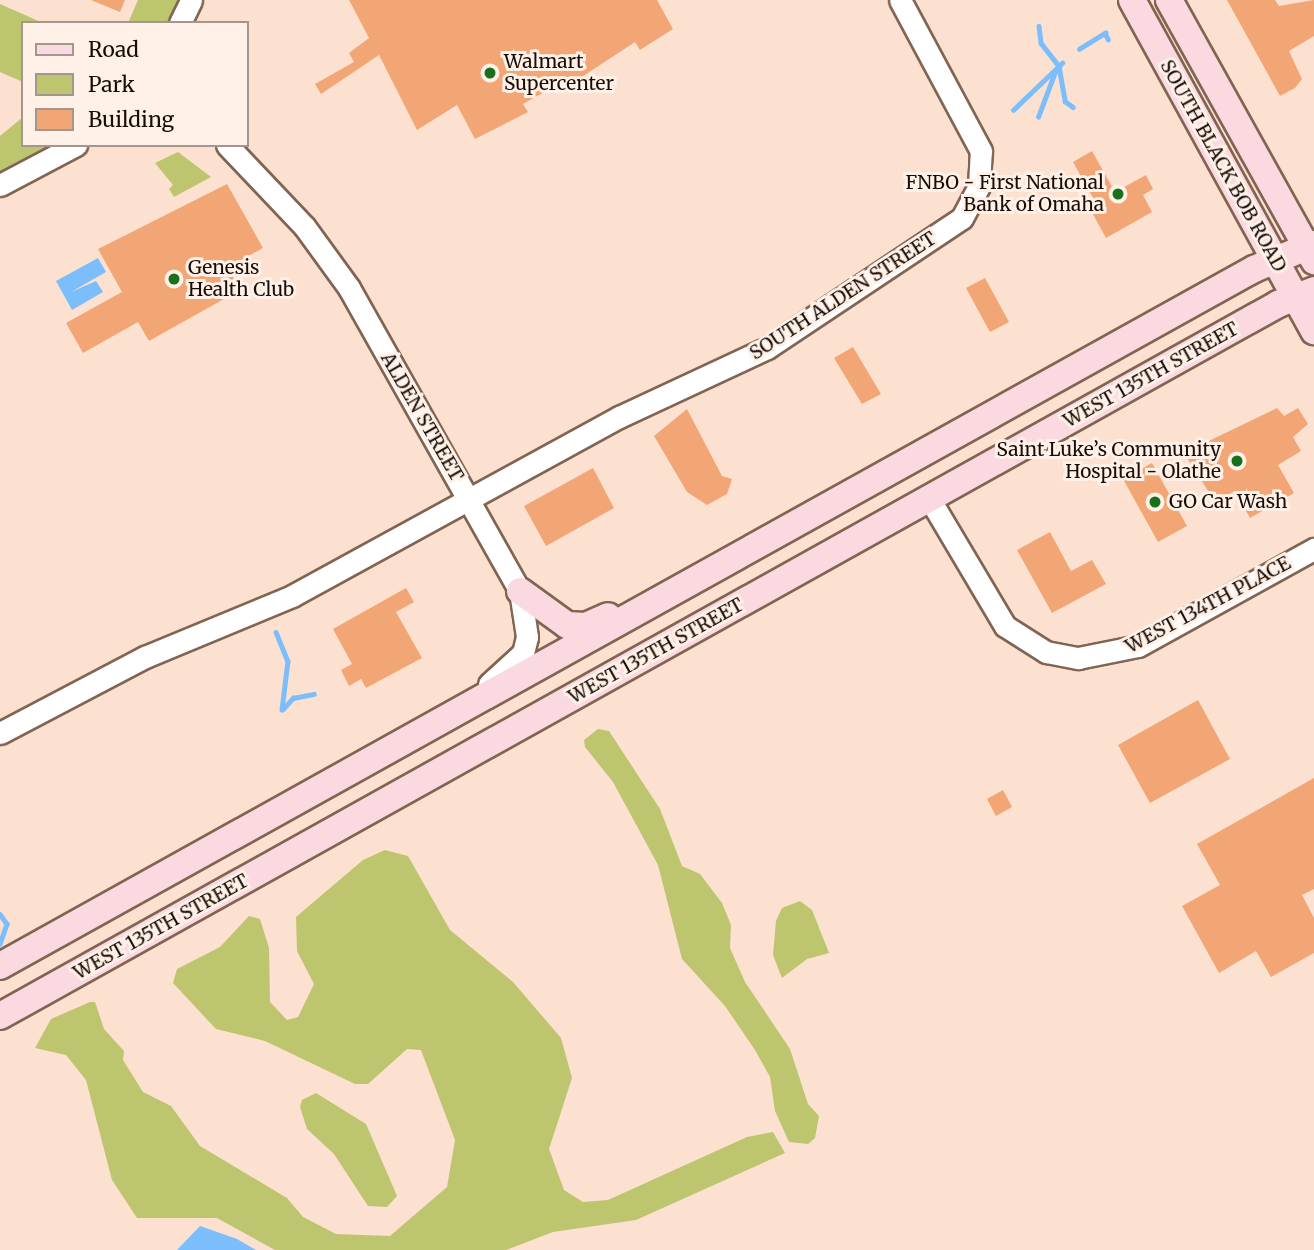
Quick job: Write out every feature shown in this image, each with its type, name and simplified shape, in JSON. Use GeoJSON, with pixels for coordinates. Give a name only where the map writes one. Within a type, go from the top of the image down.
{"type":"FeatureCollection","features":[{"type":"Feature","properties":{"kind":"main road","name":"SOUTH BLACK BOB ROAD"},"geometry":{"type":"LineString","coordinates":[[1132,0],[1276,262],[1305,294],[1314,331]]}},
{"type":"Feature","properties":{"kind":"main road","name":"SOUTH BLACK BOB ROAD"},"geometry":{"type":"LineString","coordinates":[[1169,0],[1312,252]]}},
{"type":"Feature","properties":{"kind":"main road"},"geometry":{"type":"LineString","coordinates":[[0,966],[1254,269],[1312,252]]}},
{"type":"Feature","properties":{"kind":"main road","name":"WEST 135TH STREET"},"geometry":{"type":"LineString","coordinates":[[0,1016],[929,498],[1305,294]]}},
{"type":"Feature","properties":{"kind":"main road"},"geometry":{"type":"LineString","coordinates":[[520,592],[558,621],[586,626],[804,508],[815,513]]}},
{"type":"Feature","properties":{"kind":"street"},"geometry":{"type":"LineString","coordinates":[[181,21],[191,0]]}},
{"type":"Feature","properties":{"kind":"street","name":"SOUTH ALDEN STREET"},"geometry":{"type":"LineString","coordinates":[[0,733],[145,657],[292,596],[619,417],[767,348],[962,218],[979,186],[981,151],[900,0]]}},
{"type":"Feature","properties":{"kind":"street"},"geometry":{"type":"LineString","coordinates":[[0,185],[72,147]]}},
{"type":"Feature","properties":{"kind":"street","name":"ALDEN STREET"},"geometry":{"type":"LineString","coordinates":[[229,147],[304,226],[342,278],[520,592],[527,637],[523,653],[471,705]]}},
{"type":"Feature","properties":{"kind":"street","name":"WEST 134TH PLACE"},"geometry":{"type":"LineString","coordinates":[[929,498],[1004,626],[1046,652],[1078,658],[1138,646],[1314,549]]}},
{"type":"Feature","properties":{"kind":"green space"},"geometry":{"type":"Polygon","coordinates":[[[138,0],[178,0],[168,21],[129,21],[138,0]]]}},
{"type":"Feature","properties":{"kind":"green space"},"geometry":{"type":"Polygon","coordinates":[[[0,4],[38,21],[21,21],[21,81],[0,72],[0,4]]]}},
{"type":"Feature","properties":{"kind":"green space"},"geometry":{"type":"Polygon","coordinates":[[[21,119],[21,147],[52,147],[0,175],[0,136],[21,119]]]}},
{"type":"Feature","properties":{"kind":"green space"},"geometry":{"type":"Polygon","coordinates":[[[178,152],[211,177],[174,197],[169,189],[173,185],[155,163],[178,152]]]}},
{"type":"Feature","properties":{"kind":"green space"},"geometry":{"type":"Polygon","coordinates":[[[598,729],[609,731],[660,809],[682,866],[700,874],[722,903],[731,925],[730,948],[745,982],[790,1049],[808,1104],[819,1116],[815,1138],[808,1144],[789,1142],[775,1111],[770,1077],[755,1050],[725,1006],[682,959],[658,865],[613,782],[585,747],[584,740],[598,729]]]}},
{"type":"Feature","properties":{"kind":"green space"},"geometry":{"type":"Polygon","coordinates":[[[385,850],[408,856],[450,930],[513,982],[561,1038],[572,1078],[549,1149],[564,1190],[583,1202],[608,1200],[747,1137],[773,1132],[785,1153],[636,1220],[553,1232],[506,1250],[275,1250],[217,1218],[137,1218],[112,1180],[86,1080],[66,1055],[35,1048],[51,1019],[90,1002],[95,1002],[104,1029],[124,1051],[123,1060],[143,1092],[171,1106],[200,1146],[287,1198],[303,1217],[336,1234],[390,1236],[447,1187],[455,1140],[421,1050],[407,1049],[368,1084],[355,1084],[265,1041],[216,1029],[173,983],[177,969],[220,947],[249,916],[260,919],[269,948],[270,1002],[287,1020],[298,1017],[314,984],[297,951],[296,917],[363,860],[385,850]]]}},
{"type":"Feature","properties":{"kind":"green space"},"geometry":{"type":"Polygon","coordinates":[[[800,901],[812,910],[829,953],[807,959],[782,978],[773,955],[776,921],[782,908],[800,901]]]}},
{"type":"Feature","properties":{"kind":"green space"},"geometry":{"type":"Polygon","coordinates":[[[316,1093],[366,1124],[397,1196],[387,1207],[368,1206],[334,1154],[307,1129],[300,1107],[302,1100],[316,1093]]]}},
{"type":"Feature","properties":{"kind":"water"},"geometry":{"type":"Polygon","coordinates":[[[98,258],[106,272],[71,292],[96,281],[103,292],[72,310],[56,281],[98,258]]]}},
{"type":"Feature","properties":{"kind":"water"},"geometry":{"type":"Polygon","coordinates":[[[200,1226],[237,1239],[256,1250],[177,1250],[200,1226]]]}},
{"type":"Feature","properties":{"kind":"building"},"geometry":{"type":"Polygon","coordinates":[[[91,0],[125,0],[120,12],[91,0]]]}},
{"type":"Feature","properties":{"kind":"building","name":"Walmart Supercenter"},"geometry":{"type":"Polygon","coordinates":[[[349,0],[657,0],[673,29],[640,50],[635,42],[565,88],[562,82],[523,104],[528,112],[475,139],[457,105],[417,130],[379,55],[321,94],[315,84],[354,62],[349,53],[369,38],[349,0]]]}},
{"type":"Feature","properties":{"kind":"building"},"geometry":{"type":"Polygon","coordinates":[[[1227,0],[1275,0],[1279,6],[1314,0],[1314,36],[1289,51],[1302,79],[1295,88],[1280,96],[1227,0]]]}},
{"type":"Feature","properties":{"kind":"building","name":"FNBO - First National Bank of Omaha"},"geometry":{"type":"Polygon","coordinates":[[[1092,151],[1115,192],[1146,175],[1153,189],[1143,195],[1152,212],[1106,238],[1089,207],[1096,203],[1073,162],[1092,151]]]}},
{"type":"Feature","properties":{"kind":"building","name":"Genesis Health Club"},"geometry":{"type":"Polygon","coordinates":[[[227,184],[263,248],[228,267],[240,290],[149,341],[138,322],[83,353],[66,323],[122,292],[98,249],[227,184]]]}},
{"type":"Feature","properties":{"kind":"building"},"geometry":{"type":"Polygon","coordinates":[[[985,278],[1009,322],[990,332],[966,288],[985,278]]]}},
{"type":"Feature","properties":{"kind":"building"},"geometry":{"type":"Polygon","coordinates":[[[853,347],[881,394],[862,404],[834,358],[853,347]]]}},
{"type":"Feature","properties":{"kind":"building","name":"Saint Luke’s Community Hospital - Olathe"},"geometry":{"type":"Polygon","coordinates":[[[1277,408],[1284,416],[1298,408],[1308,424],[1293,437],[1301,451],[1278,465],[1294,493],[1250,518],[1235,491],[1215,502],[1184,453],[1277,408]]]}},
{"type":"Feature","properties":{"kind":"building"},"geometry":{"type":"Polygon","coordinates":[[[687,409],[722,476],[732,479],[727,494],[707,505],[687,492],[654,436],[687,409]]]}},
{"type":"Feature","properties":{"kind":"building","name":"GO Car Wash"},"geometry":{"type":"Polygon","coordinates":[[[1152,463],[1187,526],[1158,542],[1123,479],[1152,463]]]}},
{"type":"Feature","properties":{"kind":"building"},"geometry":{"type":"Polygon","coordinates":[[[593,468],[614,508],[546,546],[524,506],[593,468]]]}},
{"type":"Feature","properties":{"kind":"building"},"geometry":{"type":"Polygon","coordinates":[[[1050,532],[1071,571],[1092,560],[1106,584],[1052,613],[1017,550],[1050,532]]]}},
{"type":"Feature","properties":{"kind":"building"},"geometry":{"type":"Polygon","coordinates":[[[406,588],[414,602],[396,612],[422,658],[366,688],[361,679],[349,686],[341,670],[352,664],[333,629],[406,588]]]}},
{"type":"Feature","properties":{"kind":"building"},"geometry":{"type":"Polygon","coordinates":[[[1198,700],[1230,759],[1150,803],[1118,745],[1198,700]]]}},
{"type":"Feature","properties":{"kind":"building"},"geometry":{"type":"Polygon","coordinates":[[[1314,778],[1314,889],[1302,895],[1314,918],[1314,953],[1271,977],[1256,951],[1219,973],[1182,906],[1220,885],[1197,844],[1314,778]]]}},
{"type":"Feature","properties":{"kind":"building"},"geometry":{"type":"Polygon","coordinates":[[[1003,790],[1012,807],[996,816],[987,799],[1003,790]]]}},
{"type":"Feature","properties":{"kind":"waterway"},"geometry":{"type":"LineString","coordinates":[[1039,26],[1041,43],[1059,66],[1065,101],[1073,107]]}},
{"type":"Feature","properties":{"kind":"waterway"},"geometry":{"type":"LineString","coordinates":[[1079,49],[1105,33],[1108,39]]}},
{"type":"Feature","properties":{"kind":"waterway"},"geometry":{"type":"LineString","coordinates":[[1013,110],[1062,63]]}},
{"type":"Feature","properties":{"kind":"waterway"},"geometry":{"type":"LineString","coordinates":[[1038,117],[1056,69]]}},
{"type":"Feature","properties":{"kind":"waterway"},"geometry":{"type":"LineString","coordinates":[[276,632],[288,661],[282,710]]}},
{"type":"Feature","properties":{"kind":"waterway"},"geometry":{"type":"LineString","coordinates":[[283,709],[293,698],[314,694]]}},
{"type":"Feature","properties":{"kind":"waterway"},"geometry":{"type":"LineString","coordinates":[[0,914],[7,924],[0,944]]}},
{"type":"Feature","properties":{"kind":"place","name":"Walmart Supercenter"},"geometry":{"type":"Point","coordinates":[490,73]}},
{"type":"Feature","properties":{"kind":"place","name":"FNBO - First National Bank of Omaha"},"geometry":{"type":"Point","coordinates":[1118,194]}},
{"type":"Feature","properties":{"kind":"place","name":"Genesis Health Club"},"geometry":{"type":"Point","coordinates":[174,279]}},
{"type":"Feature","properties":{"kind":"place","name":"Saint Luke’s Community Hospital - Olathe"},"geometry":{"type":"Point","coordinates":[1237,461]}},
{"type":"Feature","properties":{"kind":"place","name":"GO Car Wash"},"geometry":{"type":"Point","coordinates":[1155,502]}}]}
